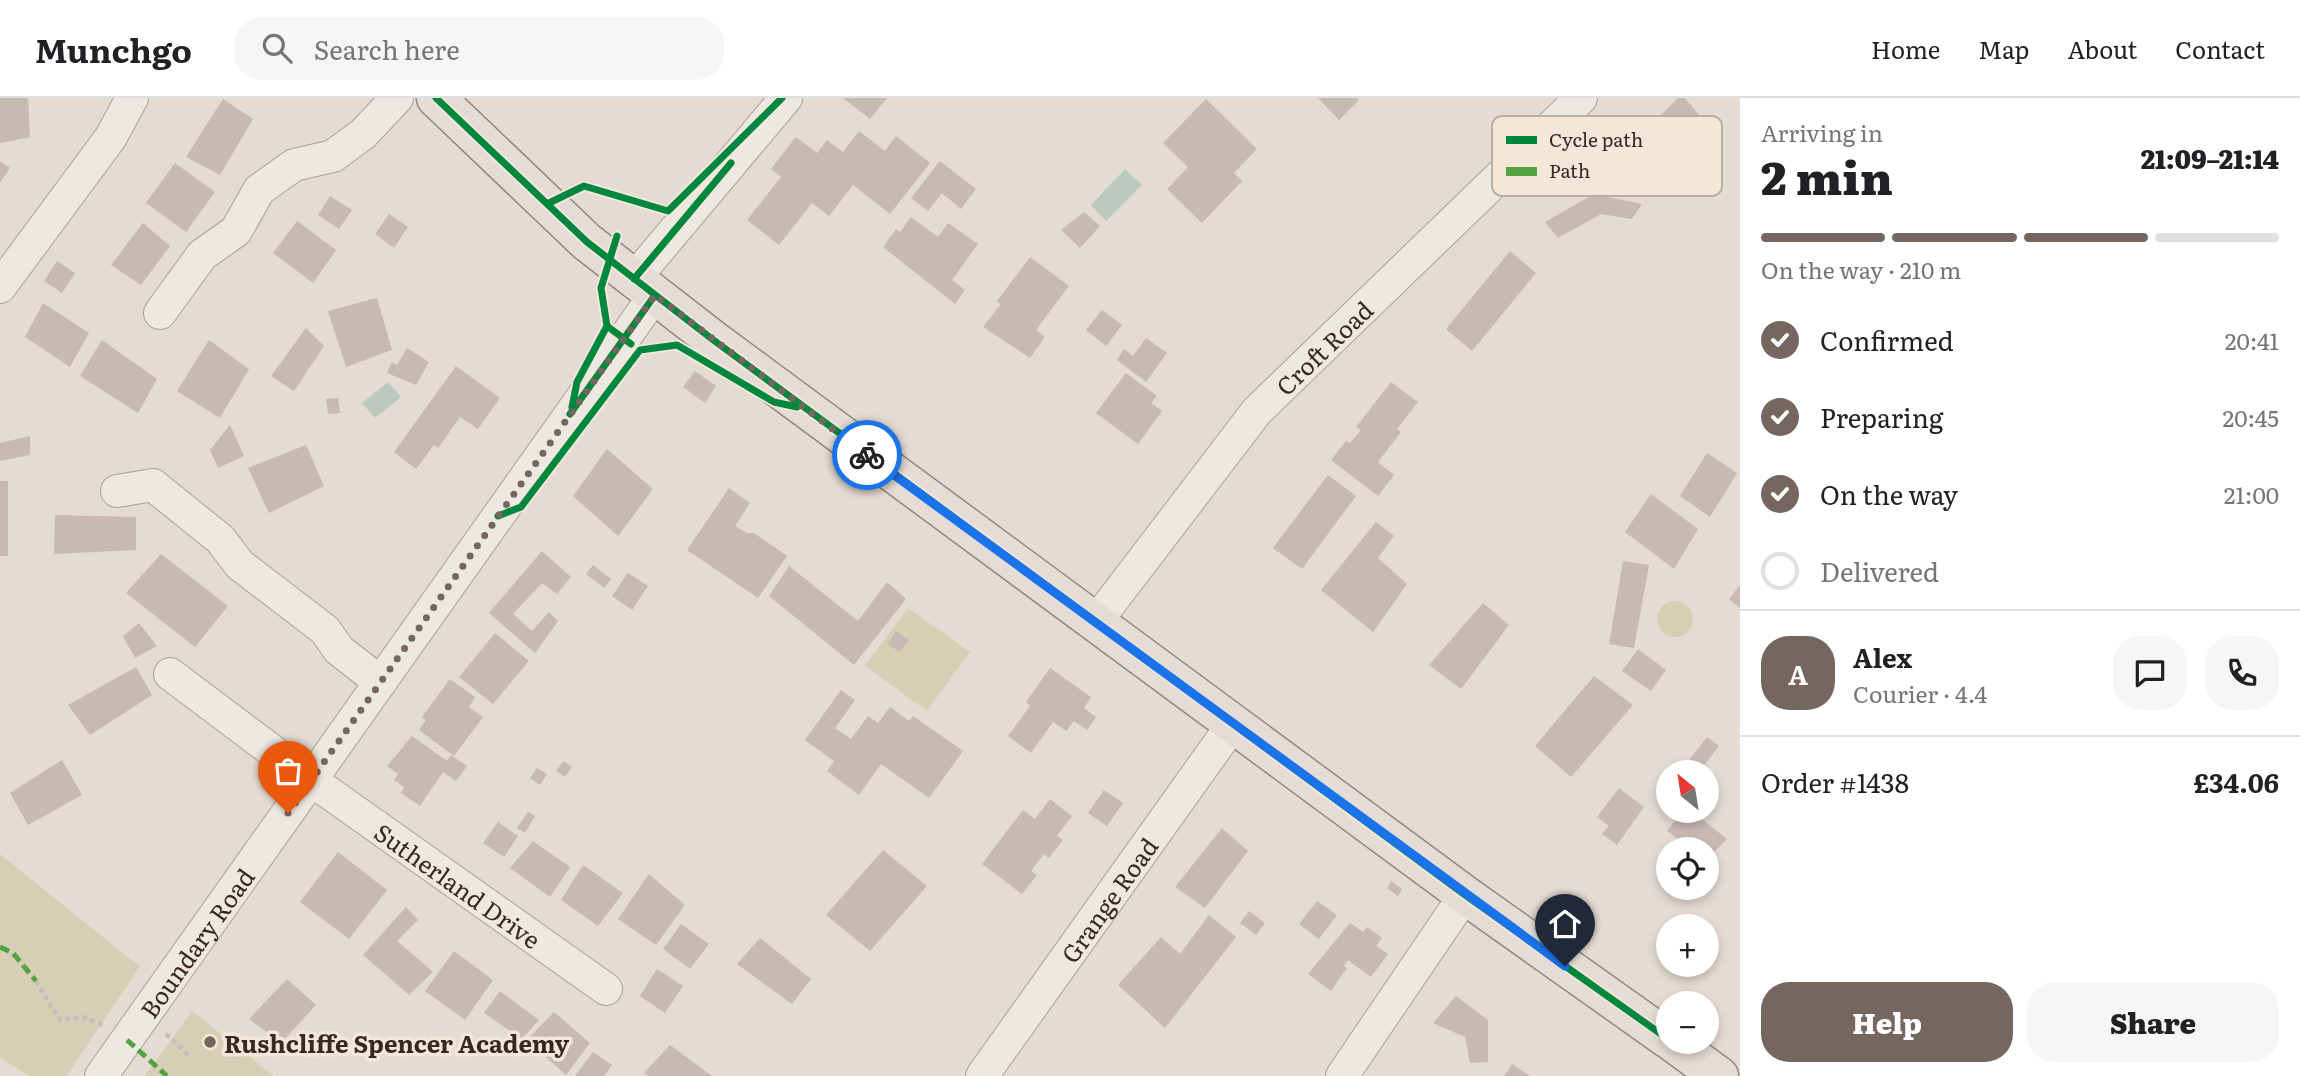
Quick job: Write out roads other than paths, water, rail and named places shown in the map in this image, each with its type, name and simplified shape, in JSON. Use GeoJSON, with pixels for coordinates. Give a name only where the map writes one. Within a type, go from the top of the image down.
{"type":"FeatureCollection","features":[{"type":"Feature","properties":{"kind":"main road"},"geometry":{"type":"LineString","coordinates":[[436,98],[587,242],[644,287],[1465,895],[1656,1031]]}},
{"type":"Feature","properties":{"kind":"main road"},"geometry":{"type":"LineString","coordinates":[[1689,1054],[1720,1076]]}},
{"type":"Feature","properties":{"kind":"street"},"geometry":{"type":"LineString","coordinates":[[0,287],[110,138],[132,98]]}},
{"type":"Feature","properties":{"kind":"street"},"geometry":{"type":"LineString","coordinates":[[159,312],[202,255],[236,231],[259,190],[294,165],[333,156],[363,134],[397,98]]}},
{"type":"Feature","properties":{"kind":"street","name":"Boundary Road"},"geometry":{"type":"LineString","coordinates":[[101,1076],[380,682],[644,287],[786,98]]}},
{"type":"Feature","properties":{"kind":"street","name":"Croft Road"},"geometry":{"type":"LineString","coordinates":[[1562,116],[1581,98]]}},
{"type":"Feature","properties":{"kind":"street","name":"Croft Road"},"geometry":{"type":"LineString","coordinates":[[1096,622],[1257,411],[1492,184]]}},
{"type":"Feature","properties":{"kind":"street"},"geometry":{"type":"LineString","coordinates":[[117,491],[153,485],[220,539],[240,565],[325,630],[339,650],[380,682]]}},
{"type":"Feature","properties":{"kind":"street","name":"Sutherland Drive"},"geometry":{"type":"LineString","coordinates":[[170,674],[311,779],[606,989]]}},
{"type":"Feature","properties":{"kind":"street","name":"Grange Road"},"geometry":{"type":"LineString","coordinates":[[982,1076],[1233,724]]}},
{"type":"Feature","properties":{"kind":"street"},"geometry":{"type":"LineString","coordinates":[[1342,1076],[1465,895]]}},
{"type":"Feature","properties":{"kind":"place","name":"Rushcliffe Spencer Academy"},"geometry":{"type":"Point","coordinates":[210,1042]}}]}
